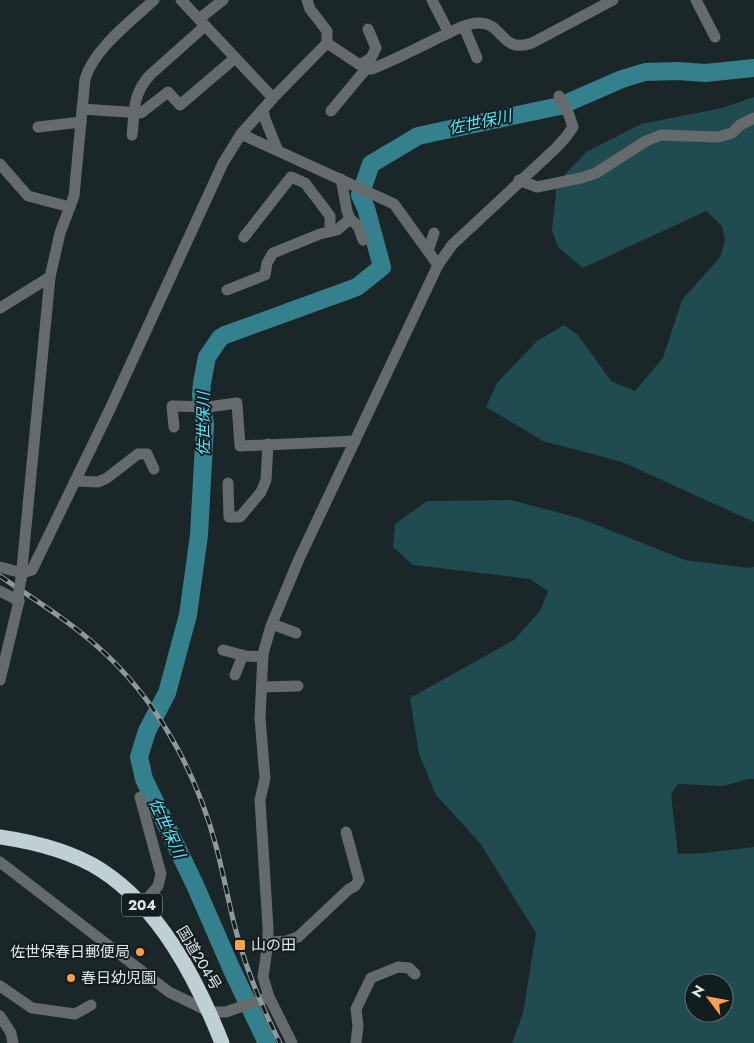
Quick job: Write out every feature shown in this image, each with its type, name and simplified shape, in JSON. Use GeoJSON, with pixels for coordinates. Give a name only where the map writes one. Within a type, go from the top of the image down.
{"type":"FeatureCollection","features":[{"type":"Feature","properties":{"kind":"highway","name":"国道204号"},"geometry":{"type":"LineString","coordinates":[[0,836],[28,841],[63,852],[101,870],[138,900],[170,940],[210,1012],[222,1043]]}},
{"type":"Feature","properties":{"kind":"street"},"geometry":{"type":"LineString","coordinates":[[0,680],[4,641],[18,598],[22,576],[50,277],[60,233],[74,196],[85,79],[89,66],[113,38],[154,0]]}},
{"type":"Feature","properties":{"kind":"street"},"geometry":{"type":"LineString","coordinates":[[181,0],[273,98]]}},
{"type":"Feature","properties":{"kind":"street"},"geometry":{"type":"LineString","coordinates":[[132,135],[137,93],[142,84],[223,0]]}},
{"type":"Feature","properties":{"kind":"street"},"geometry":{"type":"LineString","coordinates":[[22,576],[32,570],[224,161],[241,134],[326,43],[327,31],[310,9],[307,0]]}},
{"type":"Feature","properties":{"kind":"street"},"geometry":{"type":"LineString","coordinates":[[432,0],[449,33]]}},
{"type":"Feature","properties":{"kind":"street"},"geometry":{"type":"LineString","coordinates":[[326,43],[363,67],[372,69],[449,33],[478,23],[495,28],[508,42],[522,47],[613,0]]}},
{"type":"Feature","properties":{"kind":"street"},"geometry":{"type":"LineString","coordinates":[[696,0],[715,36]]}},
{"type":"Feature","properties":{"kind":"street"},"geometry":{"type":"LineString","coordinates":[[464,27],[477,58]]}},
{"type":"Feature","properties":{"kind":"street"},"geometry":{"type":"LineString","coordinates":[[331,111],[363,67],[372,58],[376,48],[368,29]]}},
{"type":"Feature","properties":{"kind":"street"},"geometry":{"type":"LineString","coordinates":[[82,109],[141,113],[168,92],[180,105],[235,58]]}},
{"type":"Feature","properties":{"kind":"street"},"geometry":{"type":"LineString","coordinates":[[292,1043],[268,997],[263,977],[268,942],[260,800],[265,778],[260,718],[263,657],[272,624],[299,559],[438,265],[452,245],[566,137],[572,127],[569,115],[559,96]]}},
{"type":"Feature","properties":{"kind":"street"},"geometry":{"type":"LineString","coordinates":[[263,110],[278,151]]}},
{"type":"Feature","properties":{"kind":"street"},"geometry":{"type":"LineString","coordinates":[[519,180],[537,187],[581,178],[596,172],[646,141],[662,135],[718,137],[732,133],[754,118]]}},
{"type":"Feature","properties":{"kind":"street"},"geometry":{"type":"LineString","coordinates":[[38,127],[81,122]]}},
{"type":"Feature","properties":{"kind":"street"},"geometry":{"type":"LineString","coordinates":[[241,134],[394,204],[438,265]]}},
{"type":"Feature","properties":{"kind":"street"},"geometry":{"type":"LineString","coordinates":[[0,164],[28,196],[70,207]]}},
{"type":"Feature","properties":{"kind":"street"},"geometry":{"type":"LineString","coordinates":[[244,237],[291,177],[306,183],[330,216],[330,232]]}},
{"type":"Feature","properties":{"kind":"street"},"geometry":{"type":"LineString","coordinates":[[341,179],[347,211],[350,219],[358,226],[363,240]]}},
{"type":"Feature","properties":{"kind":"street"},"geometry":{"type":"LineString","coordinates":[[227,290],[266,276],[267,264],[273,253],[337,230],[350,219]]}},
{"type":"Feature","properties":{"kind":"street"},"geometry":{"type":"LineString","coordinates":[[428,251],[434,233]]}},
{"type":"Feature","properties":{"kind":"street"},"geometry":{"type":"LineString","coordinates":[[0,308],[50,277]]}},
{"type":"Feature","properties":{"kind":"street"},"geometry":{"type":"LineString","coordinates":[[174,427],[172,406],[208,407],[237,403],[240,446],[355,441]]}},
{"type":"Feature","properties":{"kind":"street"},"geometry":{"type":"LineString","coordinates":[[228,484],[229,517],[240,517],[261,492],[266,480],[268,444]]}},
{"type":"Feature","properties":{"kind":"street"},"geometry":{"type":"LineString","coordinates":[[75,481],[98,482],[107,478],[138,454],[147,454],[154,469]]}},
{"type":"Feature","properties":{"kind":"street"},"geometry":{"type":"LineString","coordinates":[[0,567],[22,576]]}},
{"type":"Feature","properties":{"kind":"street"},"geometry":{"type":"LineString","coordinates":[[0,591],[18,598]]}},
{"type":"Feature","properties":{"kind":"street"},"geometry":{"type":"LineString","coordinates":[[272,624],[296,633]]}},
{"type":"Feature","properties":{"kind":"street"},"geometry":{"type":"LineString","coordinates":[[223,650],[263,657]]}},
{"type":"Feature","properties":{"kind":"street"},"geometry":{"type":"LineString","coordinates":[[234,675],[243,655]]}},
{"type":"Feature","properties":{"kind":"street"},"geometry":{"type":"LineString","coordinates":[[262,687],[294,683]]}},
{"type":"Feature","properties":{"kind":"street"},"geometry":{"type":"LineString","coordinates":[[140,797],[160,874],[158,886],[142,905]]}},
{"type":"Feature","properties":{"kind":"street"},"geometry":{"type":"LineString","coordinates":[[268,942],[287,941],[298,937],[355,886],[359,880],[345,837]]}},
{"type":"Feature","properties":{"kind":"street"},"geometry":{"type":"LineString","coordinates":[[0,862],[169,992],[210,1012],[226,1012],[268,997]]}},
{"type":"Feature","properties":{"kind":"street"},"geometry":{"type":"LineString","coordinates":[[356,1043],[358,1026],[356,1009],[371,978],[398,967],[409,968],[415,974]]}},
{"type":"Feature","properties":{"kind":"street"},"geometry":{"type":"LineString","coordinates":[[0,986],[32,1008],[75,1014],[91,1005]]}},
{"type":"Feature","properties":{"kind":"street"},"geometry":{"type":"LineString","coordinates":[[0,1016],[11,1033],[13,1043]]}},
{"type":"Feature","properties":{"kind":"shaded area"},"geometry":{"type":"Polygon","coordinates":[[[754,97],[754,522],[622,462],[543,441],[486,407],[497,383],[537,341],[564,325],[578,335],[611,381],[635,391],[663,358],[682,300],[720,257],[725,240],[722,226],[706,211],[583,268],[558,247],[552,230],[557,183],[586,152],[641,124],[722,108],[754,97]]]}},
{"type":"Feature","properties":{"kind":"shaded area"},"geometry":{"type":"Polygon","coordinates":[[[511,500],[579,518],[685,560],[748,568],[754,567],[754,779],[723,786],[678,784],[671,794],[678,854],[754,847],[754,1043],[512,1043],[523,1013],[536,933],[480,843],[436,795],[419,754],[410,698],[514,640],[540,611],[548,591],[530,579],[413,565],[393,547],[395,524],[427,501],[511,500]]]}},
{"type":"Feature","properties":{"kind":"waterway","name":"佐世保川"},"geometry":{"type":"LineString","coordinates":[[267,1043],[144,779],[139,757],[147,731],[167,693],[188,615],[199,535],[205,425],[201,395],[207,357],[220,338],[225,335],[357,287],[382,267],[366,208],[360,195],[371,164],[418,136],[560,106],[622,79],[645,72],[678,71],[705,73],[754,68]]}},
{"type":"Feature","properties":{"kind":"railway"},"geometry":{"type":"LineString","coordinates":[[0,576],[63,619],[98,647],[138,689],[156,713],[171,738],[185,764],[208,818],[244,958],[268,1019],[280,1043]]}},
{"type":"Feature","properties":{"kind":"place","name":"山の田"},"geometry":{"type":"Point","coordinates":[240,945]}},
{"type":"Feature","properties":{"kind":"place","name":"佐世保春日郵便局"},"geometry":{"type":"Point","coordinates":[140,952]}},
{"type":"Feature","properties":{"kind":"place","name":"春日幼児園"},"geometry":{"type":"Point","coordinates":[71,978]}}]}
